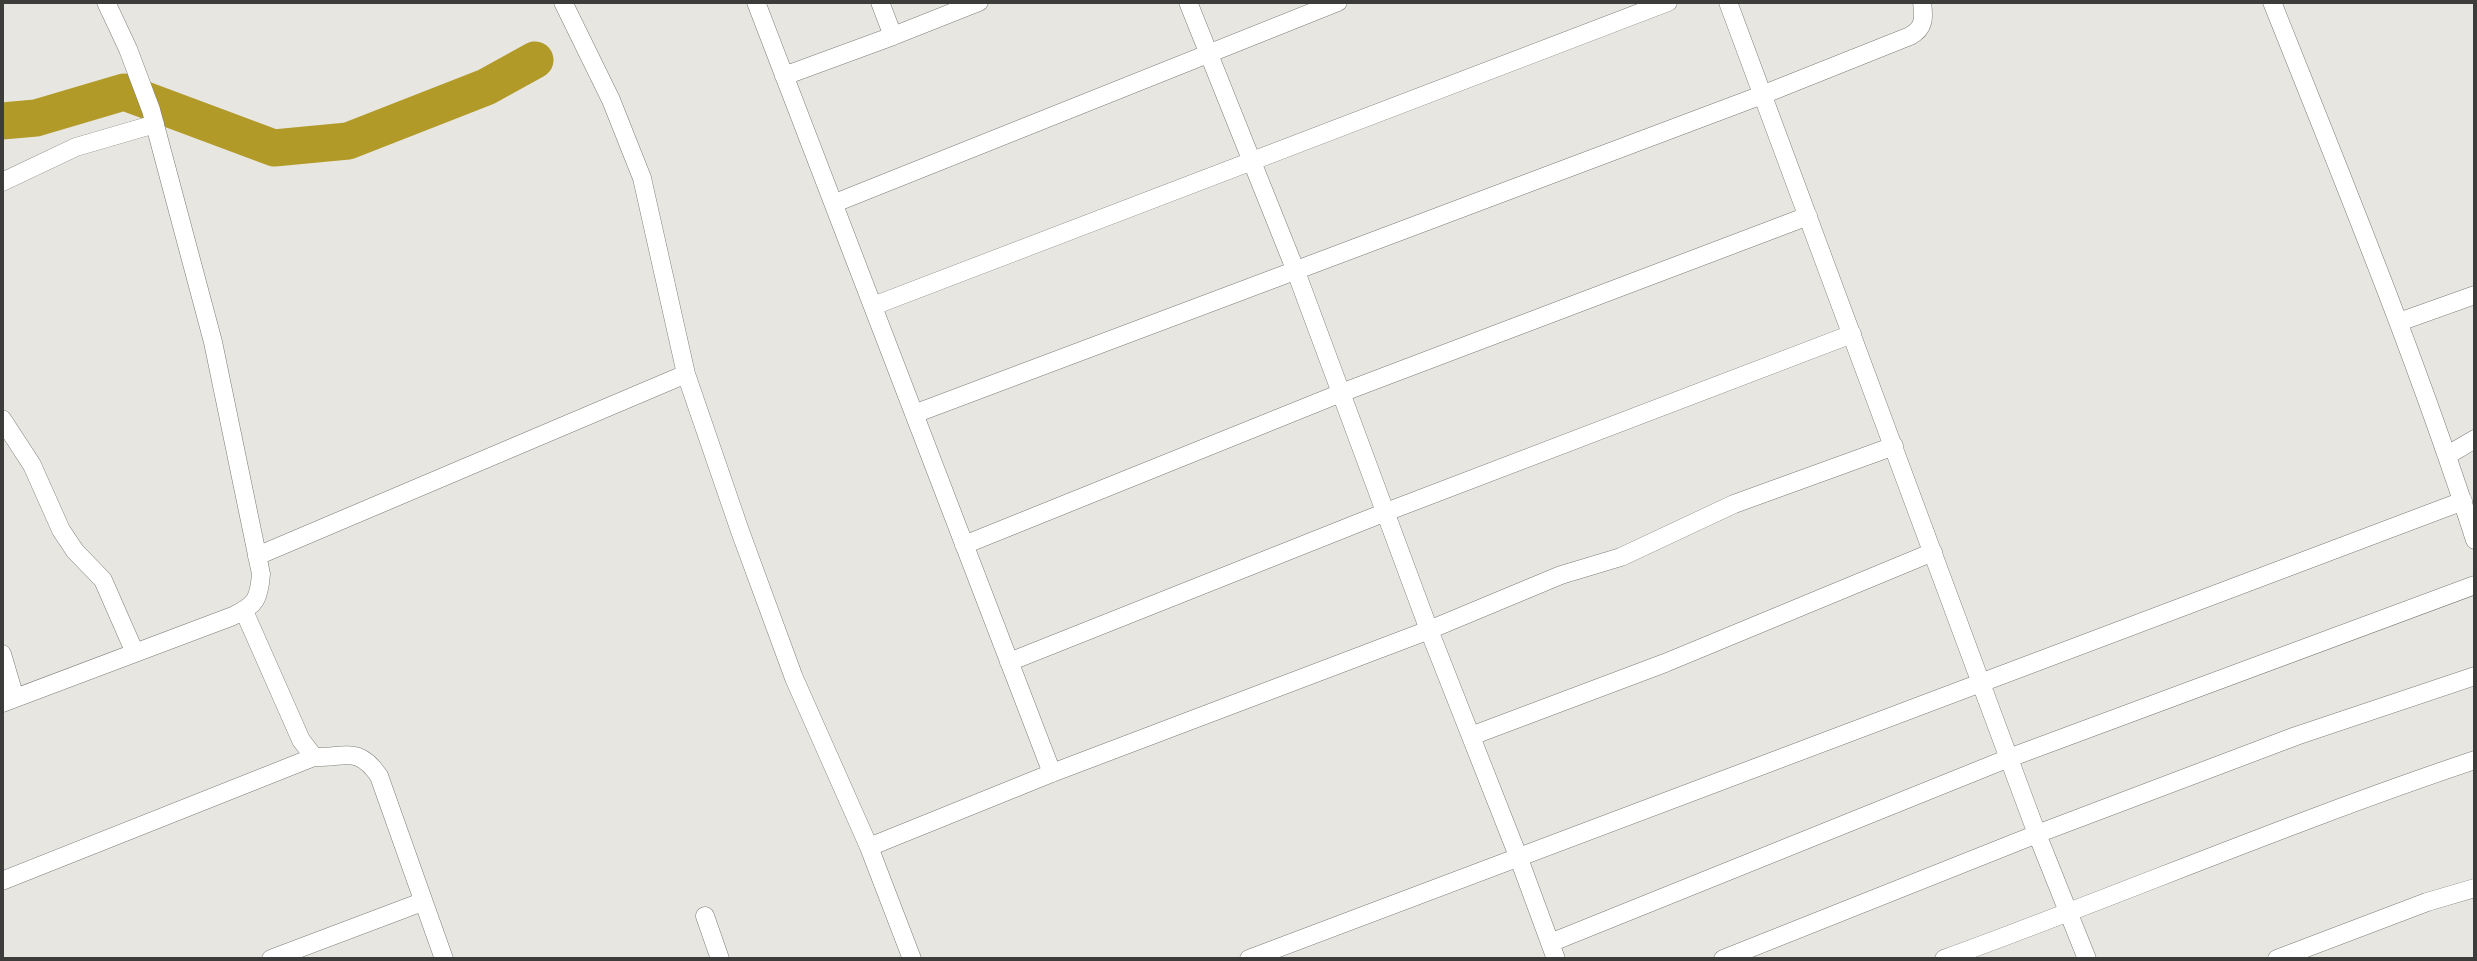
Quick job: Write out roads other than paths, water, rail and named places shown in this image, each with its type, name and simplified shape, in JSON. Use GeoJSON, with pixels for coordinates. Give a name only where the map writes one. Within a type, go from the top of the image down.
{"type":"FeatureCollection","features":[{"type":"Feature","properties":{"kind":"street"},"geometry":{"type":"LineString","coordinates":[[2,654],[8,701],[244,611],[255,603],[260,591],[261,574],[216,355],[153,117],[128,48],[106,2]]}},
{"type":"Feature","properties":{"kind":"street"},"geometry":{"type":"LineString","coordinates":[[756,2],[1052,773]]}},
{"type":"Feature","properties":{"kind":"street"},"geometry":{"type":"LineString","coordinates":[[880,2],[893,36]]}},
{"type":"Feature","properties":{"kind":"street"},"geometry":{"type":"LineString","coordinates":[[784,76],[979,2]]}},
{"type":"Feature","properties":{"kind":"street"},"geometry":{"type":"LineString","coordinates":[[1188,2],[1295,269],[1429,630],[1553,951],[2009,758],[2475,585]]}},
{"type":"Feature","properties":{"kind":"street"},"geometry":{"type":"LineString","coordinates":[[835,203],[1207,52],[1338,2]]}},
{"type":"Feature","properties":{"kind":"street"},"geometry":{"type":"LineString","coordinates":[[873,306],[1668,2]]}},
{"type":"Feature","properties":{"kind":"street"},"geometry":{"type":"LineString","coordinates":[[1728,2],[2037,834],[2088,959]]}},
{"type":"Feature","properties":{"kind":"street"},"geometry":{"type":"LineString","coordinates":[[914,414],[1762,95],[1910,36],[1921,28],[1922,2]]}},
{"type":"Feature","properties":{"kind":"street"},"geometry":{"type":"LineString","coordinates":[[2272,2],[2399,323],[2448,455],[2475,540]]}},
{"type":"Feature","properties":{"kind":"street"},"geometry":{"type":"LineString","coordinates":[[567,10],[617,113],[642,178],[686,374],[740,531],[794,678],[869,847],[912,959]]}},
{"type":"Feature","properties":{"kind":"street"},"geometry":{"type":"LineString","coordinates":[[2,182],[76,147],[153,117]]}},
{"type":"Feature","properties":{"kind":"street"},"geometry":{"type":"LineString","coordinates":[[964,545],[1340,393],[1808,216]]}},
{"type":"Feature","properties":{"kind":"street"},"geometry":{"type":"LineString","coordinates":[[2399,323],[2475,295]]}},
{"type":"Feature","properties":{"kind":"street"},"geometry":{"type":"LineString","coordinates":[[1009,662],[1386,512],[1852,334]]}},
{"type":"Feature","properties":{"kind":"street"},"geometry":{"type":"LineString","coordinates":[[257,556],[686,374]]}},
{"type":"Feature","properties":{"kind":"street"},"geometry":{"type":"LineString","coordinates":[[2,419],[32,465],[61,530],[75,551],[103,580],[135,653]]}},
{"type":"Feature","properties":{"kind":"street"},"geometry":{"type":"LineString","coordinates":[[2448,455],[2475,439]]}},
{"type":"Feature","properties":{"kind":"street"},"geometry":{"type":"LineString","coordinates":[[869,847],[1052,773],[1429,630],[1561,576],[1631,553],[1734,504],[1894,446]]}},
{"type":"Feature","properties":{"kind":"street"},"geometry":{"type":"LineString","coordinates":[[1249,959],[2463,501]]}},
{"type":"Feature","properties":{"kind":"street"},"geometry":{"type":"LineString","coordinates":[[1471,736],[1665,663],[1933,552]]}},
{"type":"Feature","properties":{"kind":"street"},"geometry":{"type":"LineString","coordinates":[[244,611],[301,740],[314,757]]}},
{"type":"Feature","properties":{"kind":"street"},"geometry":{"type":"LineString","coordinates":[[1723,959],[2037,834],[2296,736],[2475,676]]}},
{"type":"Feature","properties":{"kind":"street"},"geometry":{"type":"LineString","coordinates":[[2,881],[314,757],[356,755],[373,767],[384,788],[444,959]]}},
{"type":"Feature","properties":{"kind":"street"},"geometry":{"type":"LineString","coordinates":[[1944,959],[2069,914],[2334,809],[2475,760]]}},
{"type":"Feature","properties":{"kind":"street"},"geometry":{"type":"LineString","coordinates":[[2277,959],[2402,911],[2475,888]]}},
{"type":"Feature","properties":{"kind":"street"},"geometry":{"type":"LineString","coordinates":[[271,959],[422,902]]}},
{"type":"Feature","properties":{"kind":"street"},"geometry":{"type":"LineString","coordinates":[[705,916],[720,959]]}},
{"type":"Feature","properties":{"kind":"waterway"},"geometry":{"type":"LineString","coordinates":[[2,121],[36,118],[124,92],[274,148],[348,141],[486,87],[535,60]]}}]}
